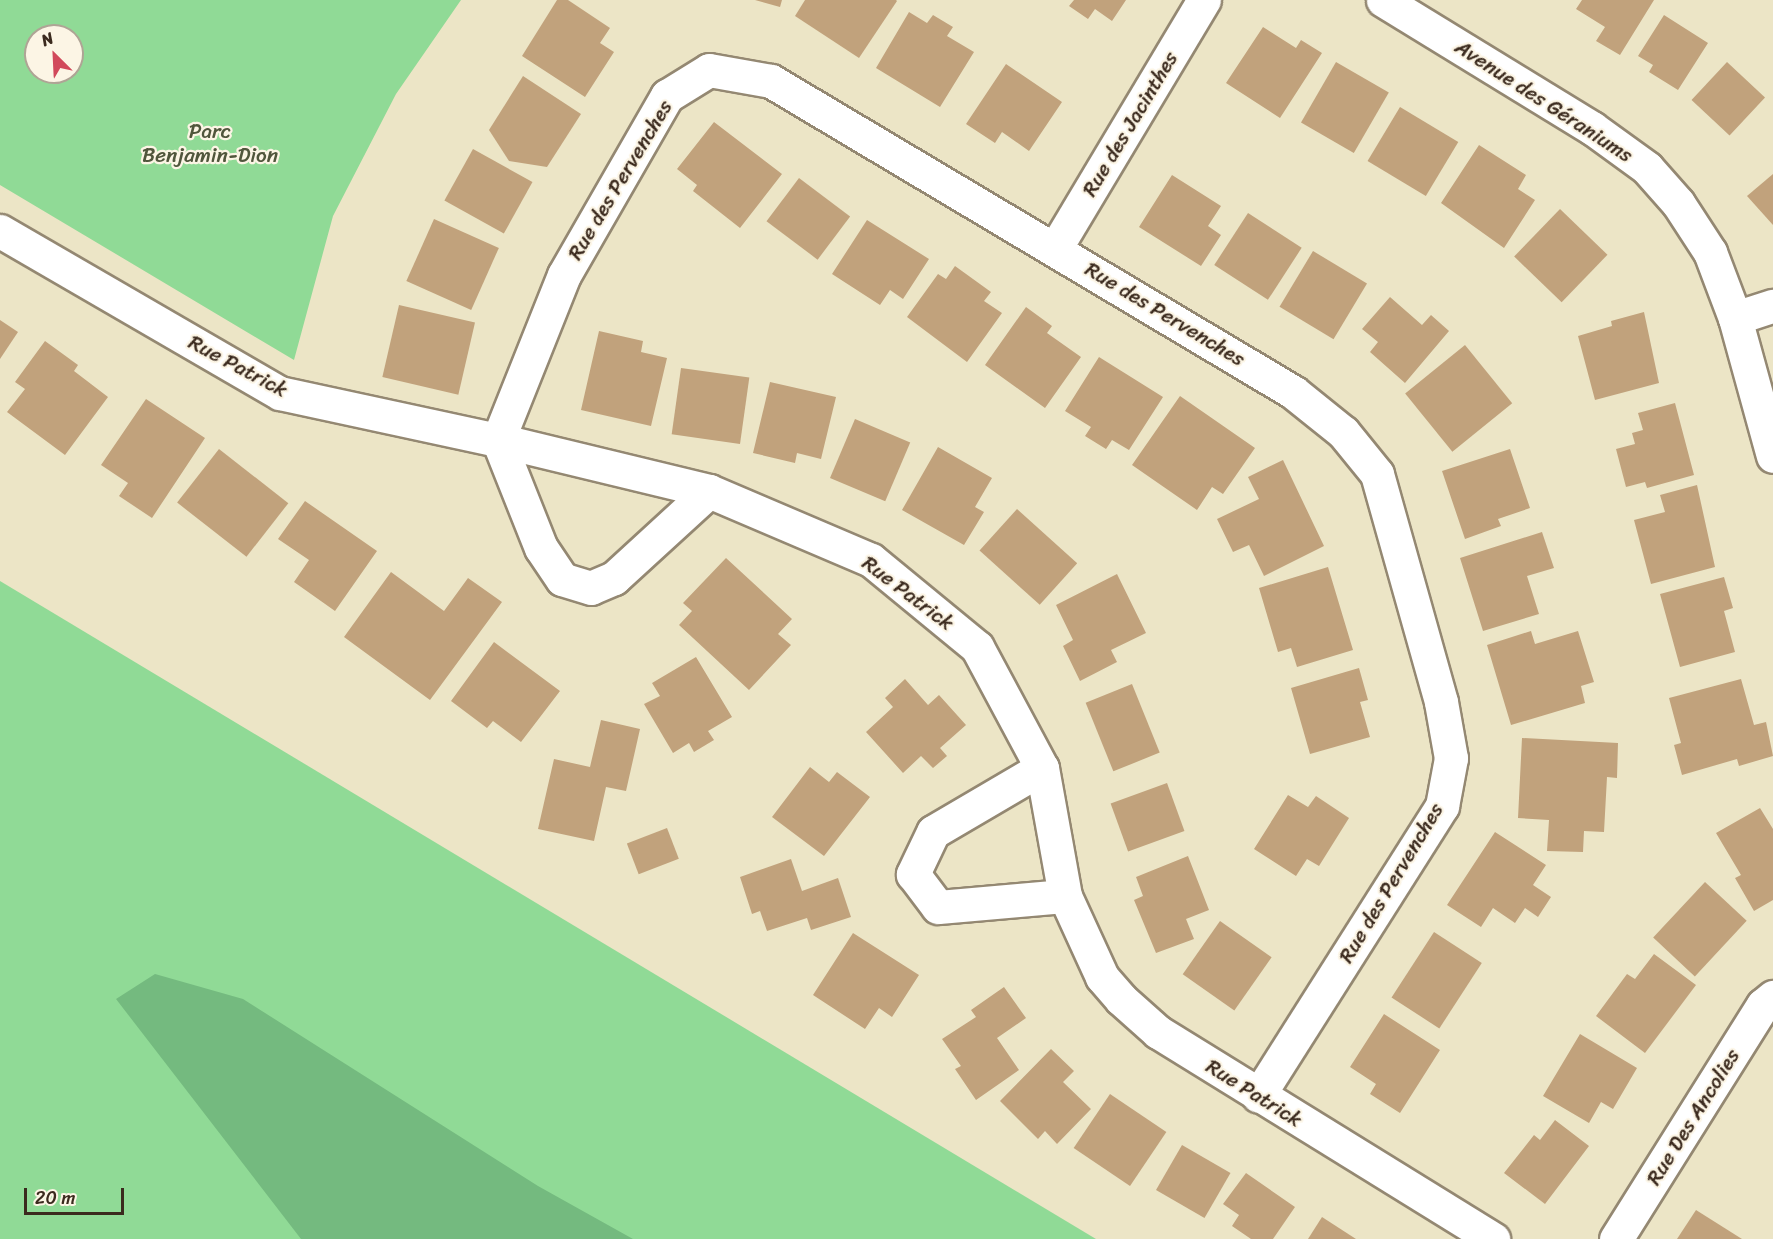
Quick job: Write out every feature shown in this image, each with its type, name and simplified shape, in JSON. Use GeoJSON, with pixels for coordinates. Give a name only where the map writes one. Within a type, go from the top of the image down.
{"type":"FeatureCollection","features":[{"type":"Feature","properties":{"kind":"street","name":"Rue des Jacinthes"},"geometry":{"type":"LineString","coordinates":[[1056,248],[1204,0]]}},
{"type":"Feature","properties":{"kind":"street","name":"Avenue des Géraniums"},"geometry":{"type":"LineString","coordinates":[[1383,0],[1592,128],[1647,168],[1678,203],[1710,252],[1736,318],[1773,456]]}},
{"type":"Feature","properties":{"kind":"street","name":"Rue des Pervenches"},"geometry":{"type":"LineString","coordinates":[[498,440],[564,275],[667,96],[709,70],[771,81],[1056,248],[1293,392],[1343,432],[1377,474],[1441,702],[1451,758],[1442,806],[1258,1096]]}},
{"type":"Feature","properties":{"kind":"street","name":"Rue Patrick"},"geometry":{"type":"LineString","coordinates":[[0,231],[280,393],[498,440],[709,491],[871,560],[977,647],[1042,768],[1065,896],[1102,977],[1121,999],[1158,1032],[1258,1096],[1493,1239]]}},
{"type":"Feature","properties":{"kind":"street"},"geometry":{"type":"LineString","coordinates":[[1736,318],[1773,306]]}},
{"type":"Feature","properties":{"kind":"street"},"geometry":{"type":"LineString","coordinates":[[498,440],[541,548],[562,579],[591,588],[614,578],[709,491]]}},
{"type":"Feature","properties":{"kind":"street"},"geometry":{"type":"LineString","coordinates":[[1042,768],[933,832],[913,874],[938,906],[1065,896]]}},
{"type":"Feature","properties":{"kind":"street","name":"Rue Des Ancolies"},"geometry":{"type":"LineString","coordinates":[[1616,1239],[1763,1005],[1773,997]]}},
{"type":"Feature","properties":{"kind":"green space","name":"Parc Benjamin-Dion"},"geometry":{"type":"Polygon","coordinates":[[[0,0],[461,0],[396,94],[333,216],[294,360],[0,185],[0,0]]]}},
{"type":"Feature","properties":{"kind":"green space"},"geometry":{"type":"Polygon","coordinates":[[[0,581],[1096,1239],[0,1239],[0,581]]]}},
{"type":"Feature","properties":{"kind":"green space"},"geometry":{"type":"Polygon","coordinates":[[[155,974],[243,999],[538,1186],[633,1239],[301,1239],[116,999],[155,974]]]}},
{"type":"Feature","properties":{"kind":"building"},"geometry":{"type":"Polygon","coordinates":[[[557,0],[568,0],[610,28],[600,43],[614,52],[585,97],[522,56],[557,0]]]}},
{"type":"Feature","properties":{"kind":"building"},"geometry":{"type":"Polygon","coordinates":[[[755,0],[782,0],[780,7],[755,0]]]}},
{"type":"Feature","properties":{"kind":"building"},"geometry":{"type":"Polygon","coordinates":[[[805,0],[897,1],[859,58],[795,16],[805,0]]]}},
{"type":"Feature","properties":{"kind":"building"},"geometry":{"type":"Polygon","coordinates":[[[1074,0],[1126,0],[1112,21],[1095,9],[1088,19],[1069,6],[1074,0]]]}},
{"type":"Feature","properties":{"kind":"building"},"geometry":{"type":"Polygon","coordinates":[[[1582,0],[1654,0],[1620,55],[1596,41],[1605,27],[1576,9],[1582,0]]]}},
{"type":"Feature","properties":{"kind":"building"},"geometry":{"type":"Polygon","coordinates":[[[909,12],[927,23],[933,15],[953,27],[947,36],[974,52],[940,107],[876,68],[909,12]]]}},
{"type":"Feature","properties":{"kind":"building"},"geometry":{"type":"Polygon","coordinates":[[[1664,15],[1708,43],[1678,90],[1649,72],[1653,65],[1638,56],[1664,15]]]}},
{"type":"Feature","properties":{"kind":"building"},"geometry":{"type":"Polygon","coordinates":[[[1263,27],[1296,48],[1301,40],[1322,53],[1280,118],[1226,83],[1263,27]]]}},
{"type":"Feature","properties":{"kind":"building"},"geometry":{"type":"Polygon","coordinates":[[[1336,62],[1389,92],[1354,153],[1301,123],[1336,62]]]}},
{"type":"Feature","properties":{"kind":"building"},"geometry":{"type":"Polygon","coordinates":[[[1727,62],[1765,97],[1730,135],[1692,100],[1727,62]]]}},
{"type":"Feature","properties":{"kind":"building"},"geometry":{"type":"Polygon","coordinates":[[[1006,64],[1062,102],[1029,151],[1002,132],[995,143],[966,124],[1006,64]]]}},
{"type":"Feature","properties":{"kind":"building"},"geometry":{"type":"Polygon","coordinates":[[[523,76],[581,114],[547,167],[509,161],[489,130],[523,76]]]}},
{"type":"Feature","properties":{"kind":"building"},"geometry":{"type":"Polygon","coordinates":[[[1400,107],[1458,142],[1426,196],[1368,161],[1400,107]]]}},
{"type":"Feature","properties":{"kind":"building"},"geometry":{"type":"Polygon","coordinates":[[[714,122],[782,174],[740,228],[693,191],[697,185],[677,169],[714,122]]]}},
{"type":"Feature","properties":{"kind":"building"},"geometry":{"type":"Polygon","coordinates":[[[1479,145],[1526,175],[1518,189],[1535,200],[1504,248],[1441,203],[1479,145]]]}},
{"type":"Feature","properties":{"kind":"building"},"geometry":{"type":"Polygon","coordinates":[[[473,149],[532,182],[504,234],[444,201],[473,149]]]}},
{"type":"Feature","properties":{"kind":"building"},"geometry":{"type":"Polygon","coordinates":[[[1773,174],[1773,225],[1747,196],[1773,174]]]}},
{"type":"Feature","properties":{"kind":"building"},"geometry":{"type":"Polygon","coordinates":[[[1172,175],[1221,206],[1208,226],[1221,235],[1201,266],[1139,227],[1172,175]]]}},
{"type":"Feature","properties":{"kind":"building"},"geometry":{"type":"Polygon","coordinates":[[[799,178],[850,217],[818,260],[767,221],[799,178]]]}},
{"type":"Feature","properties":{"kind":"building"},"geometry":{"type":"Polygon","coordinates":[[[1560,209],[1607,255],[1562,302],[1514,256],[1560,209]]]}},
{"type":"Feature","properties":{"kind":"building"},"geometry":{"type":"Polygon","coordinates":[[[1248,213],[1302,248],[1268,300],[1214,265],[1248,213]]]}},
{"type":"Feature","properties":{"kind":"building"},"geometry":{"type":"Polygon","coordinates":[[[434,219],[499,248],[471,310],[406,281],[434,219]]]}},
{"type":"Feature","properties":{"kind":"building"},"geometry":{"type":"Polygon","coordinates":[[[867,220],[929,259],[903,299],[890,290],[880,305],[832,274],[867,220]]]}},
{"type":"Feature","properties":{"kind":"building"},"geometry":{"type":"Polygon","coordinates":[[[1313,251],[1367,283],[1334,339],[1280,307],[1313,251]]]}},
{"type":"Feature","properties":{"kind":"building"},"geometry":{"type":"Polygon","coordinates":[[[955,266],[991,292],[984,301],[1002,313],[967,362],[907,317],[938,274],[946,279],[955,266]]]}},
{"type":"Feature","properties":{"kind":"building"},"geometry":{"type":"Polygon","coordinates":[[[1390,297],[1422,325],[1431,315],[1449,331],[1405,383],[1370,352],[1378,342],[1362,329],[1390,297]]]}},
{"type":"Feature","properties":{"kind":"building"},"geometry":{"type":"Polygon","coordinates":[[[399,305],[475,323],[458,395],[382,377],[399,305]]]}},
{"type":"Feature","properties":{"kind":"building"},"geometry":{"type":"Polygon","coordinates":[[[1026,307],[1052,326],[1047,333],[1081,357],[1045,408],[985,365],[1026,307]]]}},
{"type":"Feature","properties":{"kind":"building"},"geometry":{"type":"Polygon","coordinates":[[[1644,312],[1659,383],[1595,400],[1578,336],[1612,326],[1611,321],[1644,312]]]}},
{"type":"Feature","properties":{"kind":"building"},"geometry":{"type":"Polygon","coordinates":[[[0,320],[18,332],[0,359],[0,320]]]}},
{"type":"Feature","properties":{"kind":"building"},"geometry":{"type":"Polygon","coordinates":[[[599,331],[643,341],[641,352],[667,358],[651,426],[581,410],[599,331]]]}},
{"type":"Feature","properties":{"kind":"building"},"geometry":{"type":"Polygon","coordinates":[[[45,341],[78,365],[74,371],[108,397],[65,455],[7,412],[25,389],[15,382],[45,341]]]}},
{"type":"Feature","properties":{"kind":"building"},"geometry":{"type":"Polygon","coordinates":[[[1465,345],[1512,403],[1452,452],[1405,393],[1465,345]]]}},
{"type":"Feature","properties":{"kind":"building"},"geometry":{"type":"Polygon","coordinates":[[[1099,357],[1163,397],[1129,450],[1112,440],[1106,449],[1085,436],[1091,427],[1065,411],[1099,357]]]}},
{"type":"Feature","properties":{"kind":"building"},"geometry":{"type":"Polygon","coordinates":[[[681,368],[749,378],[740,444],[672,434],[681,368]]]}},
{"type":"Feature","properties":{"kind":"building"},"geometry":{"type":"Polygon","coordinates":[[[770,382],[836,397],[821,459],[797,453],[795,463],[753,453],[770,382]]]}},
{"type":"Feature","properties":{"kind":"building"},"geometry":{"type":"Polygon","coordinates":[[[1180,396],[1255,448],[1223,494],[1212,487],[1197,510],[1132,465],[1180,396]]]}},
{"type":"Feature","properties":{"kind":"building"},"geometry":{"type":"Polygon","coordinates":[[[146,399],[205,438],[152,518],[119,496],[128,483],[101,465],[146,399]]]}},
{"type":"Feature","properties":{"kind":"building"},"geometry":{"type":"Polygon","coordinates":[[[1675,403],[1694,475],[1647,488],[1645,482],[1626,487],[1616,449],[1635,444],[1632,433],[1643,430],[1638,413],[1675,403]]]}},
{"type":"Feature","properties":{"kind":"building"},"geometry":{"type":"Polygon","coordinates":[[[855,419],[910,442],[885,501],[830,478],[855,419]]]}},
{"type":"Feature","properties":{"kind":"building"},"geometry":{"type":"Polygon","coordinates":[[[938,447],[992,478],[975,507],[984,512],[964,545],[902,510],[938,447]]]}},
{"type":"Feature","properties":{"kind":"building"},"geometry":{"type":"Polygon","coordinates":[[[219,449],[288,503],[246,557],[177,503],[219,449]]]}},
{"type":"Feature","properties":{"kind":"building"},"geometry":{"type":"Polygon","coordinates":[[[1510,449],[1530,508],[1498,519],[1501,526],[1465,539],[1442,471],[1510,449]]]}},
{"type":"Feature","properties":{"kind":"building"},"geometry":{"type":"Polygon","coordinates":[[[1283,460],[1324,546],[1264,576],[1249,545],[1233,552],[1217,519],[1259,499],[1248,477],[1283,460]]]}},
{"type":"Feature","properties":{"kind":"building"},"geometry":{"type":"Polygon","coordinates":[[[1697,485],[1715,567],[1651,584],[1634,520],[1665,512],[1660,495],[1697,485]]]}},
{"type":"Feature","properties":{"kind":"building"},"geometry":{"type":"Polygon","coordinates":[[[305,501],[377,551],[335,611],[294,582],[309,560],[278,539],[305,501]]]}},
{"type":"Feature","properties":{"kind":"building"},"geometry":{"type":"Polygon","coordinates":[[[1017,509],[1077,563],[1040,605],[980,551],[1017,509]]]}},
{"type":"Feature","properties":{"kind":"building"},"geometry":{"type":"Polygon","coordinates":[[[1542,532],[1554,568],[1527,576],[1539,614],[1483,631],[1460,558],[1542,532]]]}},
{"type":"Feature","properties":{"kind":"building"},"geometry":{"type":"Polygon","coordinates":[[[726,558],[792,619],[778,634],[791,645],[749,690],[679,625],[692,611],[683,603],[726,558]]]}},
{"type":"Feature","properties":{"kind":"building"},"geometry":{"type":"Polygon","coordinates":[[[1328,567],[1353,650],[1297,667],[1291,648],[1278,652],[1259,588],[1328,567]]]}},
{"type":"Feature","properties":{"kind":"building"},"geometry":{"type":"Polygon","coordinates":[[[391,572],[444,611],[468,578],[502,602],[430,700],[344,637],[391,572]]]}},
{"type":"Feature","properties":{"kind":"building"},"geometry":{"type":"Polygon","coordinates":[[[1117,574],[1146,633],[1111,650],[1117,662],[1080,681],[1063,646],[1073,640],[1056,605],[1117,574]]]}},
{"type":"Feature","properties":{"kind":"building"},"geometry":{"type":"Polygon","coordinates":[[[1724,577],[1733,608],[1724,611],[1735,652],[1680,667],[1660,594],[1724,577]]]}},
{"type":"Feature","properties":{"kind":"building"},"geometry":{"type":"Polygon","coordinates":[[[1531,631],[1535,644],[1578,631],[1594,682],[1581,686],[1585,703],[1511,725],[1487,645],[1531,631]]]}},
{"type":"Feature","properties":{"kind":"building"},"geometry":{"type":"Polygon","coordinates":[[[494,642],[560,691],[521,742],[493,721],[487,728],[451,701],[494,642]]]}},
{"type":"Feature","properties":{"kind":"building"},"geometry":{"type":"Polygon","coordinates":[[[696,657],[732,717],[708,731],[714,740],[694,752],[689,743],[673,753],[644,704],[660,696],[652,683],[696,657]]]}},
{"type":"Feature","properties":{"kind":"building"},"geometry":{"type":"Polygon","coordinates":[[[1359,668],[1368,700],[1360,702],[1370,737],[1310,754],[1291,688],[1359,668]]]}},
{"type":"Feature","properties":{"kind":"building"},"geometry":{"type":"Polygon","coordinates":[[[905,679],[928,705],[939,695],[966,725],[940,748],[947,756],[933,768],[921,756],[903,773],[866,732],[893,707],[885,698],[905,679]]]}},
{"type":"Feature","properties":{"kind":"building"},"geometry":{"type":"Polygon","coordinates":[[[1741,679],[1754,725],[1766,722],[1773,756],[1739,766],[1737,759],[1682,775],[1674,745],[1681,743],[1669,698],[1741,679]]]}},
{"type":"Feature","properties":{"kind":"building"},"geometry":{"type":"Polygon","coordinates":[[[1132,684],[1160,753],[1113,771],[1086,703],[1132,684]]]}},
{"type":"Feature","properties":{"kind":"building"},"geometry":{"type":"Polygon","coordinates":[[[601,720],[640,729],[626,791],[606,787],[594,841],[538,829],[554,759],[590,767],[601,720]]]}},
{"type":"Feature","properties":{"kind":"building"},"geometry":{"type":"Polygon","coordinates":[[[1522,738],[1618,743],[1617,778],[1607,777],[1604,832],[1584,831],[1583,852],[1547,851],[1549,820],[1518,818],[1522,738]]]}},
{"type":"Feature","properties":{"kind":"building"},"geometry":{"type":"Polygon","coordinates":[[[810,767],[829,782],[837,772],[870,797],[824,856],[772,817],[810,767]]]}},
{"type":"Feature","properties":{"kind":"building"},"geometry":{"type":"Polygon","coordinates":[[[1167,783],[1184,831],[1128,851],[1111,804],[1167,783]]]}},
{"type":"Feature","properties":{"kind":"building"},"geometry":{"type":"Polygon","coordinates":[[[1288,795],[1308,807],[1316,796],[1349,818],[1319,866],[1307,859],[1296,876],[1254,849],[1288,795]]]}},
{"type":"Feature","properties":{"kind":"building"},"geometry":{"type":"Polygon","coordinates":[[[1760,808],[1773,829],[1773,900],[1754,911],[1735,878],[1741,875],[1716,833],[1760,808]]]}},
{"type":"Feature","properties":{"kind":"building"},"geometry":{"type":"Polygon","coordinates":[[[667,828],[679,859],[639,874],[627,843],[667,828]]]}},
{"type":"Feature","properties":{"kind":"building"},"geometry":{"type":"Polygon","coordinates":[[[1495,832],[1546,865],[1533,885],[1551,897],[1538,917],[1525,908],[1515,923],[1493,908],[1481,927],[1447,905],[1495,832]]]}},
{"type":"Feature","properties":{"kind":"building"},"geometry":{"type":"Polygon","coordinates":[[[1188,856],[1209,910],[1186,919],[1194,939],[1156,953],[1134,900],[1143,896],[1136,877],[1188,856]]]}},
{"type":"Feature","properties":{"kind":"building"},"geometry":{"type":"Polygon","coordinates":[[[791,859],[802,891],[838,878],[851,917],[811,930],[807,918],[767,931],[760,911],[752,914],[740,877],[791,859]]]}},
{"type":"Feature","properties":{"kind":"building"},"geometry":{"type":"Polygon","coordinates":[[[1705,882],[1747,921],[1695,976],[1653,938],[1705,882]]]}},
{"type":"Feature","properties":{"kind":"building"},"geometry":{"type":"Polygon","coordinates":[[[1220,921],[1272,957],[1234,1010],[1183,974],[1220,921]]]}},
{"type":"Feature","properties":{"kind":"building"},"geometry":{"type":"Polygon","coordinates":[[[1434,932],[1482,963],[1439,1028],[1392,997],[1434,932]]]}},
{"type":"Feature","properties":{"kind":"building"},"geometry":{"type":"Polygon","coordinates":[[[853,933],[919,975],[892,1017],[879,1008],[865,1029],[813,995],[853,933]]]}},
{"type":"Feature","properties":{"kind":"building"},"geometry":{"type":"Polygon","coordinates":[[[1654,954],[1696,985],[1645,1053],[1596,1016],[1627,974],[1635,979],[1654,954]]]}},
{"type":"Feature","properties":{"kind":"building"},"geometry":{"type":"Polygon","coordinates":[[[1004,987],[1026,1018],[997,1038],[1019,1070],[976,1100],[955,1069],[961,1066],[942,1039],[976,1017],[971,1010],[1004,987]]]}},
{"type":"Feature","properties":{"kind":"building"},"geometry":{"type":"Polygon","coordinates":[[[1384,1014],[1440,1050],[1400,1113],[1370,1094],[1376,1084],[1350,1067],[1384,1014]]]}},
{"type":"Feature","properties":{"kind":"building"},"geometry":{"type":"Polygon","coordinates":[[[1580,1034],[1637,1068],[1613,1109],[1601,1102],[1589,1123],[1543,1096],[1580,1034]]]}},
{"type":"Feature","properties":{"kind":"building"},"geometry":{"type":"Polygon","coordinates":[[[1051,1049],[1074,1071],[1063,1082],[1091,1109],[1057,1144],[1045,1131],[1038,1139],[1000,1101],[1051,1049]]]}},
{"type":"Feature","properties":{"kind":"building"},"geometry":{"type":"Polygon","coordinates":[[[1110,1094],[1166,1132],[1130,1186],[1074,1148],[1110,1094]]]}},
{"type":"Feature","properties":{"kind":"building"},"geometry":{"type":"Polygon","coordinates":[[[1555,1120],[1589,1146],[1545,1204],[1504,1173],[1534,1135],[1540,1140],[1555,1120]]]}},
{"type":"Feature","properties":{"kind":"building"},"geometry":{"type":"Polygon","coordinates":[[[1182,1145],[1230,1173],[1204,1218],[1156,1190],[1182,1145]]]}},
{"type":"Feature","properties":{"kind":"building"},"geometry":{"type":"Polygon","coordinates":[[[1246,1173],[1295,1207],[1273,1239],[1251,1239],[1232,1226],[1239,1215],[1223,1204],[1246,1173]]]}},
{"type":"Feature","properties":{"kind":"building"},"geometry":{"type":"Polygon","coordinates":[[[1696,1210],[1742,1239],[1677,1239],[1696,1210]]]}},
{"type":"Feature","properties":{"kind":"building"},"geometry":{"type":"Polygon","coordinates":[[[1322,1217],[1356,1239],[1308,1239],[1322,1217]]]}}]}
